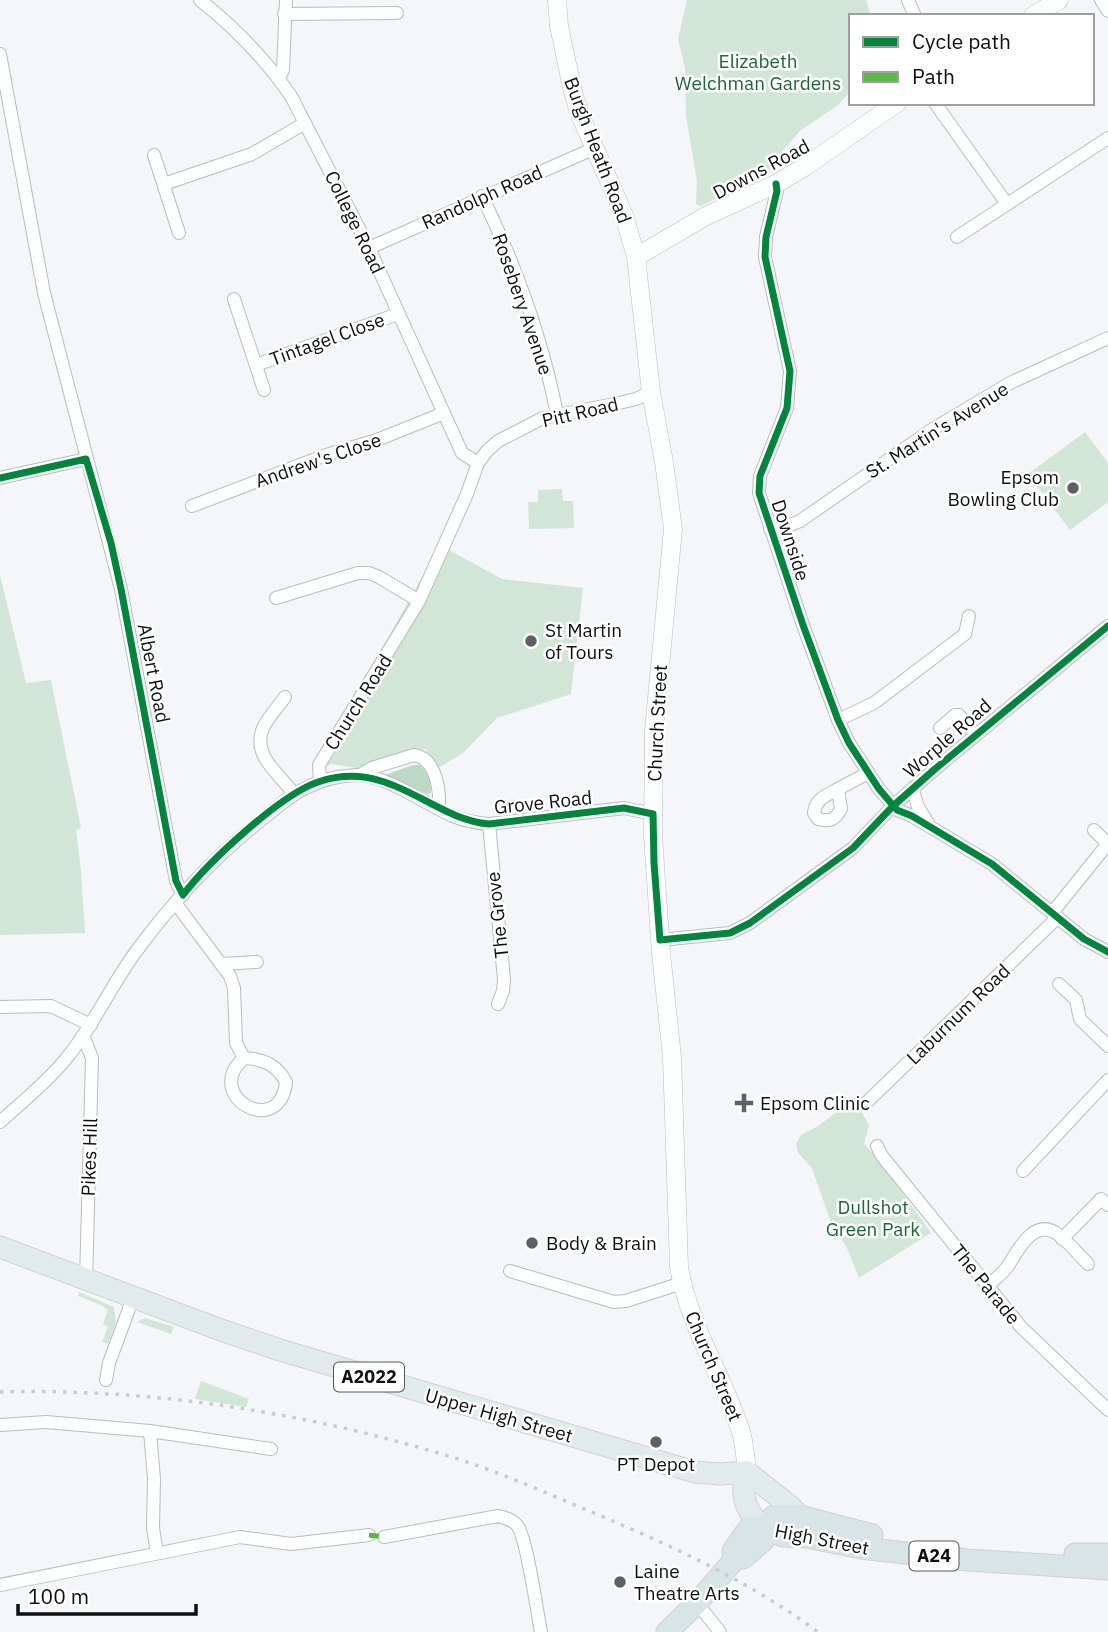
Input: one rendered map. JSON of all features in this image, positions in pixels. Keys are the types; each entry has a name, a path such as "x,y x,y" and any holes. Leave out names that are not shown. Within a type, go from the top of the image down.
{"highway":[{"name":"High Street","path":"1108,1554 969,1547 900,1540 862,1534 799,1516 775,1516 763,1528 783,1536 807,1537 861,1548 968,1560 1108,1570"},
{"name":"A24","path":"667,1632 697,1603 735,1559 733,1551 749,1528 763,1528"}],"main road":[{"name":"Burgh Heath Road","path":"557,0 559,26 573,92 624,215 636,257"},
{"path":"1036,14 1059,0"},
{"name":"Downs Road","path":"636,257 706,216 776,184 819,158 894,105"},
{"name":"Church Street","path":"636,257 651,391 664,462 673,542 656,710 653,814 660,940 672,1057 678,1251 682,1283 696,1330 742,1433 747,1472"},
{"name":"Upper High Street","path":"0,1247 86,1281 280,1350 672,1465 708,1474 747,1472"},
{"path":"747,1472 799,1516"},
{"path":"747,1472 758,1486 765,1510 763,1528"}],"street":[{"name":"College Road","path":"200,0 242,37 279,78 305,122 369,248 462,453 478,463"},
{"path":"279,78 284,61 286,0"},
{"path":"1101,0 1108,11"},
{"path":"284,14 397,13"},
{"name":"Albert Road","path":"0,54 44,293 121,589 180,899 230,976 234,988 236,1042 244,1058"},
{"path":"936,105 1007,204"},
{"path":"164,184 252,155 305,122"},
{"path":"957,237 1108,138"},
{"name":"Randolph Road","path":"369,248 595,148"},
{"path":"154,155 179,233"},
{"name":"Downside","path":"776,184 778,191 766,237 765,257 790,371 790,387 787,408 759,485 762,505 838,720 868,773 893,806"},
{"name":"Rosebery Avenue","path":"482,196 517,276 537,333 557,414"},
{"name":"Tintagel Close","path":"234,299 264,390"},
{"name":"Tintagel Close","path":"256,365 398,314"},
{"name":"St. Martin's Avenue","path":"770,529 788,526 800,520 933,429 1010,383 1108,338"},
{"name":"Pitt Road","path":"478,463 498,441 557,414 636,399 651,391"},
{"name":"Andrew's Close","path":"192,506 326,455 377,440 444,413"},
{"path":"0,478 86,459"},
{"name":"Church Road","path":"320,781 319,765 419,601 478,463"},
{"path":"276,598 358,573 369,573 419,601"},
{"path":"838,720 874,703 965,634 969,616"},
{"name":"Worple Road","path":"660,940 738,930 853,848 893,806 975,734 1108,626"},
{"path":"285,697 262,729 261,748 265,761 295,794"},
{"path":"940,728 959,715 975,734"},
{"name":"Grove Road","path":"320,781 360,775 372,768 414,755 422,756 431,765 440,798 439,808"},
{"path":"838,789 868,773"},
{"name":"Grove Road","path":"360,775 383,781 471,822 489,824 624,808 653,814"},
{"path":"0,1122 65,1060 87,1030 133,955 196,878 223,852 295,794 320,781"},
{"path":"915,787 912,791 915,801 930,826"},
{"path":"893,806 992,864 1084,939 1108,952"},
{"name":"The Grove","path":"489,824 504,979 498,1004"},
{"name":"Laburnum Road","path":"856,1105 865,1104 1055,915 1107,846 1094,830"},
{"path":"221,964 257,962"},
{"path":"1059,984 1076,1000 1080,1019 1108,1046"},
{"path":"0,1007 51,1006 87,1030"},
{"name":"Pikes Hill","path":"86,1281 92,1058 87,1030"},
{"path":"244,1058 267,1061 286,1082 279,1103 270,1109 257,1111 240,1104 234,1096 233,1073 244,1058"},
{"path":"1023,1171 1108,1080"},
{"name":"The Parade","path":"877,1146 882,1156 1021,1327 1108,1410"},
{"path":"1062,1239 1101,1199 1108,1205"},
{"path":"988,1286 1007,1268 1023,1241 1037,1232 1048,1230 1062,1239 1088,1264"},
{"path":"510,1271 614,1302 626,1301 682,1283"},
{"path":"106,1380 109,1363 133,1297"},
{"path":"0,1425 46,1422 150,1431 271,1449"},
{"path":"150,1431 154,1479 153,1528 157,1553"},
{"path":"384,1537 498,1516 515,1522 520,1529 541,1632"},
{"path":"0,1584 240,1537 291,1545 369,1535"},
{"path":"697,1603 720,1632"}],"green space":[{"name":"Elizabeth Welchman Gardens","path":"687,0 866,0 870,14 849,14 849,93 837,106 801,130 777,157 783,163 701,206 696,204 697,181 686,116 685,68 678,39"},
{"name":"Epsom Bowling Club","path":"1085,432 1108,463 1108,502 1070,530 1028,474"},
{"path":"562,489 563,501 573,501 574,528 529,529 528,502 538,502 538,490"},
{"name":"St Martin of Tours","path":"440,545 502,579 583,588 571,694 497,718 463,753 432,772 426,749 357,768 331,764 314,770"},
{"path":"0,575 26,683 51,680 81,828 76,830 85,933 0,935"},
{"path":"420,765 430,777 431,793 427,794 385,775"},
{"name":"Dullshot Green Park","path":"854,1099 869,1125 864,1144 879,1159 931,1233 859,1278 847,1248 830,1220 812,1168 798,1153 796,1144 801,1135 818,1126"},
{"path":"79,1292 114,1307 116,1323 108,1344 102,1342 108,1327 103,1324 108,1310 78,1296"},
{"path":"145,1318 174,1327 171,1334 137,1322"},
{"path":"201,1381 249,1399 246,1407 195,1399"}],"railway":[{"path":"0,1392 115,1394 230,1407 344,1428 455,1458 525,1484 681,1552 765,1597 818,1632"}],"marked path":[{"path":"369,1535 384,1537"}],"cycle path":[{"path":"776,184 765,257 790,371 787,408 760,476 759,493 838,720 849,743 879,789 897,810 912,816 992,864 1084,939 1108,952"},
{"path":"0,478 86,459 111,543 176,881 183,895 227,848 284,800 318,782 357,776 395,786 447,812 489,824 624,808 653,814 660,940 730,933 750,923 853,848 893,806 935,769 1108,626"}],"place":[{"name":"Epsom Bowling Club","path":"1073,488"},
{"name":"St Martin of Tours","path":"531,641"},
{"name":"Epsom Clinic","path":"744,1103"},
{"name":"Body & Brain","path":"532,1243"},
{"name":"PT Depot","path":"656,1442"},
{"name":"Laine Theatre Arts","path":"620,1582"}]}
